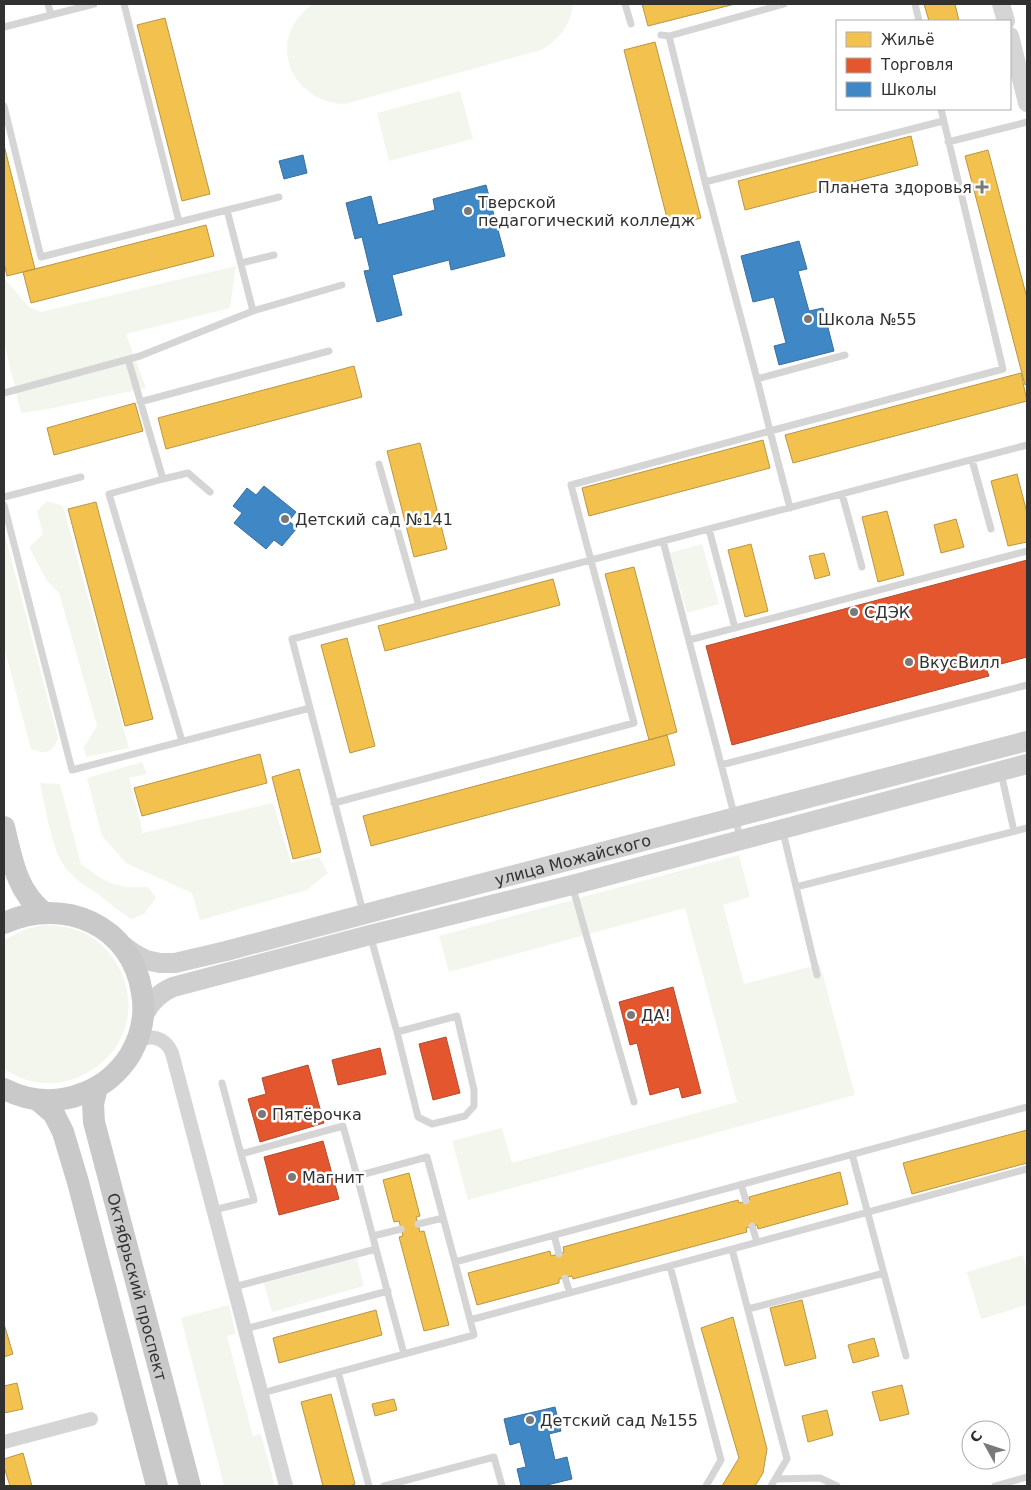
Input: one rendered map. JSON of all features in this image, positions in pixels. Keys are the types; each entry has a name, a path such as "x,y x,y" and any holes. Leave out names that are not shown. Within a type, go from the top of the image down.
{"main road":[{"name":"улица Можайского","path":"121,944 133,954 146,960 160,963 175,963 226,952 364,914 1027,741"},
{"name":"улица Можайского","path":"144,1015 149,1005 157,996 173,987 370,935 572,885 1027,764"},
{"path":"4,827 20,885 32,902 43,912"},
{"path":"4,923 43,912 62,913 90,921 107,931 121,944 139,978 143,996 144,1015 136,1043 120,1068 96,1088 69,1098 39,1101 4,1089"},
{"name":"Октябрьский проспект","path":"96,1088 93,1104 94,1122 190,1486"},
{"name":"Октябрьский проспект","path":"39,1101 54,1114 63,1132 78,1182 157,1486"}],"street":[{"path":"1001,4 1006,20"},
{"path":"1011,40 1027,103"},
{"path":"136,1043 143,1038 159,1038 166,1042 172,1052 286,1486"},
{"path":"4,1442 91,1419"}],"lane":[{"path":"48,4 51,15"},
{"path":"4,27 94,4"},
{"path":"124,4 179,222"},
{"path":"625,4 631,24"},
{"path":"784,4 665,36 790,508"},
{"path":"915,4 919,20"},
{"path":"4,106 41,257 279,197"},
{"path":"334,803 634,724 571,485 1003,369 941,110"},
{"path":"705,182 944,120"},
{"path":"948,142 1027,122"},
{"path":"227,210 253,311"},
{"path":"241,263 274,255"},
{"path":"4,393 140,356 253,311 342,285"},
{"path":"140,402 329,351"},
{"path":"757,379 845,355"},
{"path":"128,359 163,479"},
{"path":"364,914 292,639 1027,445"},
{"path":"972,460 991,529"},
{"path":"379,464 419,606"},
{"path":"182,741 109,494 188,473 210,492"},
{"path":"4,497 81,477"},
{"path":"842,494 862,567"},
{"path":"4,505 72,770 310,708"},
{"path":"709,529 735,628"},
{"path":"663,541 741,840"},
{"path":"689,640 1027,551"},
{"path":"722,765 1027,685"},
{"path":"1000,772 1014,831"},
{"path":"796,887 1027,828"},
{"path":"782,829 817,975"},
{"path":"572,885 634,1102"},
{"path":"370,935 418,1117 432,1124 466,1116 474,1106 474,1090 457,1016 397,1032"},
{"path":"214,1210 254,1200 222,1083"},
{"path":"455,1262 1027,1107"},
{"path":"241,1154 343,1126 404,1354"},
{"path":"852,1154 906,1356"},
{"path":"262,1393 474,1335 427,1157 357,1176"},
{"path":"470,1320 1027,1169"},
{"path":"741,1184 746,1201"},
{"path":"418,1224 443,1218"},
{"path":"752,1226 757,1242"},
{"path":"373,1236 401,1229"},
{"path":"554,1235 559,1254"},
{"path":"234,1287 376,1249"},
{"path":"732,1249 787,1459 771,1486"},
{"path":"670,1266 721,1460 706,1486"},
{"path":"748,1309 884,1273"},
{"path":"566,1278 570,1293"},
{"path":"245,1329 388,1291"},
{"path":"338,1372 369,1486"},
{"path":"384,1486 494,1457 502,1486"},
{"path":"995,1486 1013,1484 1027,1477"},
{"path":"776,1479 820,1478 837,1486"}],"shaded area":[{"path":"313,4 573,4 570,19 559,37 541,50 345,104 325,100 309,92 297,80 290,66 287,50 290,33 298,18"},
{"path":"460,91 473,139 389,161 377,113"},
{"path":"236,266 230,308 126,334 146,388 21,413 4,342 4,278 29,307 41,312"},
{"path":"47,501 63,506 129,748 86,757 84,747 97,726 59,593 47,581 29,547 43,534 37,511"},
{"path":"4,531 58,738 51,750 44,752 31,749 4,647"},
{"path":"702,544 719,604 687,613 670,553"},
{"path":"142,762 147,774 129,778 143,833 273,803 291,863 319,857 328,873 307,890 200,920 192,893 126,863 102,836 87,778"},
{"path":"40,783 60,784 81,864 98,876 119,886 148,887 156,898 144,914 131,919 79,881 66,869 55,847"},
{"path":"739,855 750,897 723,905 744,984 820,964 855,1095 468,1200 452,1141 502,1128 512,1163 737,1102 685,908 449,972 439,936"},
{"path":"45,925 59,926 82,932 94,939 114,960 121,972 128,1000 125,1028 111,1053 90,1072 63,1082 49,1083 27,1080 4,1069 4,940 26,929"},
{"path":"1023,1255 1027,1271 1027,1305 981,1319 967,1272"},
{"path":"357,1258 364,1286 272,1312 264,1283"},
{"path":"229,1305 236,1334 227,1336 253,1436 261,1434 275,1486 224,1486 181,1318"}],"building: Жильё":[{"path":"642,4 735,4 648,26"},
{"path":"924,4 955,4 959,20 929,20"},
{"path":"165,18 210,194 182,201 137,25"},
{"path":"655,42 701,218 669,226 624,50"},
{"path":"911,136 918,165 745,210 738,181"},
{"path":"4,145 35,269 7,276 4,263"},
{"path":"988,150 1027,298 1027,384 1025,385 965,156"},
{"path":"206,225 214,256 31,303 23,272"},
{"path":"354,366 362,397 166,449 158,418"},
{"path":"1021,373 1027,401 793,463 785,435"},
{"path":"135,403 143,431 54,455 47,428"},
{"path":"763,440 770,468 589,516 582,488"},
{"path":"420,443 447,549 414,557 387,451"},
{"path":"1017,474 1027,513 1027,542 1008,546 991,481"},
{"path":"96,502 153,719 125,726 68,509"},
{"path":"887,511 904,575 878,582 862,517"},
{"path":"956,519 964,547 941,553 934,525"},
{"path":"751,544 768,611 745,617 728,550"},
{"path":"824,553 830,575 815,579 809,556"},
{"path":"634,567 677,732 649,740 605,574"},
{"path":"553,579 560,605 385,651 378,626"},
{"path":"347,638 375,746 350,753 321,645"},
{"path":"667,735 675,765 371,846 363,816"},
{"path":"260,754 267,783 142,816 134,788"},
{"path":"299,769 321,852 293,859 272,777"},
{"path":"1027,1130 1027,1163 912,1194 903,1163"},
{"path":"840,1172 848,1204 758,1229 757,1225 746,1228 747,1232 573,1279 572,1276 559,1279 559,1283 477,1305 468,1273 550,1251 551,1256 559,1254 564,1252 563,1247 738,1200 739,1203 750,1200 749,1197"},
{"path":"409,1173 420,1216 416,1217 420,1232 424,1231 449,1325 424,1331 399,1237 403,1236 399,1221 394,1222 383,1180"},
{"path":"802,1300 816,1358 785,1366 770,1308"},
{"path":"376,1310 382,1335 279,1363 273,1338"},
{"path":"733,1317 767,1449 763,1473 755,1486 722,1486 739,1458 701,1328"},
{"path":"4,1327 13,1354 4,1357"},
{"path":"874,1338 879,1356 853,1363 848,1345"},
{"path":"17,1383 23,1409 4,1413 4,1386"},
{"path":"902,1385 909,1414 880,1421 872,1392"},
{"path":"331,1394 355,1484 349,1486 323,1486 301,1402"},
{"path":"394,1399 397,1410 375,1416 372,1404"},
{"path":"827,1410 833,1435 808,1442 802,1416"},
{"path":"23,1453 32,1486 10,1486 4,1467 4,1459"}],"building: Торговля":[{"path":"1027,560 1027,657 986,668 989,676 732,745 706,646"},
{"path":"673,987 701,1093 682,1098 679,1087 650,1095 637,1043 630,1045 619,1002"},
{"path":"446,1037 460,1093 433,1100 419,1044"},
{"path":"380,1048 386,1074 338,1085 332,1060"},
{"path":"308,1065 324,1123 260,1142 248,1099 266,1094 262,1078"},
{"path":"323,1141 339,1199 279,1215 264,1157"}],"building: Школы":[{"path":"303,155 307,173 284,179 279,161"},
{"path":"486,185 505,256 451,270 449,260 392,275 402,315 377,322 364,271 370,270 362,237 355,239 346,203 371,196 378,225 435,210 433,199"},
{"path":"799,241 807,269 798,271 809,311 823,308 834,351 779,365 774,346 786,343 774,297 753,302 741,256"},
{"path":"264,486 296,512 289,521 297,528 282,546 274,540 266,549 234,523 242,513 233,506 247,488 256,495"},
{"path":"555,1407 561,1431 549,1434 555,1460 567,1457 572,1479 543,1486 521,1486 517,1469 526,1467 520,1442 510,1445 504,1419"}],"place":[{"name":"Планета здоровья","path":"982,187"},
{"name":"Тверской педагогический колледж","path":"468,211"},
{"name":"Школа №55","path":"808,319"},
{"name":"Детский сад №141","path":"285,519"},
{"name":"СДЭК","path":"854,612"},
{"name":"ВкусВилл","path":"909,662"},
{"name":"ДА!","path":"631,1015"},
{"name":"Пятёрочка","path":"262,1114"},
{"name":"Магнит","path":"292,1177"},
{"name":"Детский сад №155","path":"530,1420"}]}
